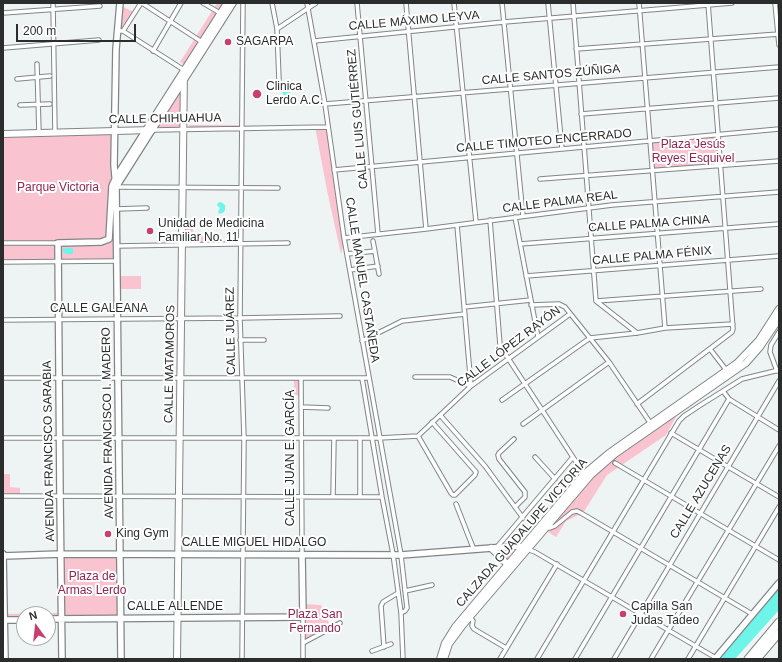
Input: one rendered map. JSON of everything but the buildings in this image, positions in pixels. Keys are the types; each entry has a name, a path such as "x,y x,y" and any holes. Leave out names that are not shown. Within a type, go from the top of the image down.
{"highway":[{"path":"748,659 779,622"},
{"path":"757,659 779,633"}],"main road":[{"path":"58,243 101,242 109,239 116,177 114,131 120,31 120,3"},
{"path":"114,187 149,130 156,115 227,3"},
{"path":"116,177 185,79 232,3"},
{"name":"CALLE MATAMOROS","path":"177,659 184,70"},
{"path":"135,130 146,126 156,115"},
{"name":"CALLE CHIHUAHUA","path":"3,134 149,130"},
{"name":"AVENIDA FRANCISCO I. MADERO","path":"114,187 117,246 121,659"},
{"name":"AVENIDA FRANCISCO SARABIA","path":"58,243 59,438 63,619 62,659"},
{"name":"CALZADA GUADALUPE VICTORIA","path":"444,659 449,644 584,474 609,452 727,371 752,349 779,309"},
{"name":"CALZADA GUADALUPE VICTORIA","path":"440,659 444,643 455,627 507,564 546,527 590,475 605,462 746,362 760,347 779,319"},
{"name":"CALLE MIGUEL HIDALGO","path":"3,555 400,555 494,548 520,542 526,546"},
{"path":"494,548 507,564"},
{"name":"CALLE JUAN E. GARCÍA","path":"302,554 302,618"},
{"path":"3,555 4,659"},
{"path":"716,659 779,583"},
{"name":"CALLE ALLENDE","path":"56,619 302,618"},
{"path":"4,620 16,620"}],"street":[{"path":"53,3 55,133"},
{"path":"184,70 120,31 141,3 202,42"},
{"path":"153,51 181,3"},
{"path":"203,3 220,14"},
{"name":"CALLE JUÁREZ","path":"242,659 244,438 240,340 240,244 243,3"},
{"path":"272,3 277,29 279,80"},
{"name":"CALLE MANUEL CASTAÑEDA","path":"307,3 325,104 344,238 400,555 407,610 401,613 393,554 362,378"},
{"path":"277,29 316,3"},
{"name":"CALLE LUIS GUTIÉRREZ","path":"357,3 378,234"},
{"path":"406,3 426,229"},
{"path":"454,3 476,222"},
{"path":"502,3 523,216"},
{"path":"548,3 562,149"},
{"path":"573,3 596,301 637,333"},
{"path":"639,3 665,328"},
{"name":"CALLE MÁXIMO LEYVA","path":"314,41 504,22 732,3"},
{"path":"775,3 779,45"},
{"path":"637,404 733,330 729,260 726,228 724,224 708,4"},
{"path":"3,13 100,6"},
{"path":"576,49 779,34"},
{"path":"3,48 99,40"},
{"path":"37,64 40,134"},
{"name":"CALLE SANTOS ZÚÑIGA","path":"325,104 779,66"},
{"path":"17,79 50,76"},
{"path":"581,114 779,98"},
{"path":"20,105 50,104"},
{"name":"CALLE CHIHUAHUA","path":"149,130 328,127"},
{"name":"CALLE TIMOTEO ENCERRADO","path":"334,170 779,130"},
{"path":"540,179 779,160"},
{"path":"114,187 278,188"},
{"name":"CALLE PALMA REAL","path":"344,238 588,208 779,192"},
{"path":"116,209 147,208"},
{"path":"515,217 538,337"},
{"path":"490,220 500,345 584,474"},
{"name":"CALLE PALMA CHINA","path":"520,244 779,224"},
{"path":"415,377 450,377 471,386 457,225"},
{"path":"373,241 379,274"},
{"path":"3,243 58,243"},
{"path":"117,246 288,243"},
{"path":"347,254 374,251"},
{"name":"CALLE PALMA FÉNIX","path":"526,276 779,256"},
{"path":"3,262 117,261"},
{"path":"350,270 378,266"},
{"path":"596,301 761,290"},
{"path":"464,307 531,300"},
{"path":"532,305 559,304 565,307 609,362 651,424"},
{"path":"362,341 402,321 465,314"},
{"name":"CALLE LÓPEZ RAYÓN","path":"418,436 471,386 570,314"},
{"name":"CALLE GALEANA","path":"3,320 340,316"},
{"path":"502,400 590,338 637,333 665,328 733,324"},
{"path":"538,659 671,433 684,416 742,379 778,370 770,352 771,345 779,332"},
{"path":"240,340 264,340"},
{"path":"710,349 727,371"},
{"path":"523,424 609,362"},
{"path":"3,378 368,378"},
{"name":"CALLE JUAN E. GARCÍA","path":"301,378 302,554"},
{"name":"CALLE AZUCENAS","path":"614,659 779,381"},
{"path":"723,391 729,399 779,430"},
{"path":"575,659 729,399"},
{"path":"301,407 328,408"},
{"path":"440,415 486,466 523,518"},
{"path":"3,438 379,438 418,436 453,495 475,475 475,470 432,422"},
{"path":"671,433 779,497"},
{"path":"333,497 334,438"},
{"path":"360,438 360,497"},
{"path":"514,439 498,455 499,459 525,492 525,497 515,507"},
{"path":"651,659 779,446"},
{"path":"535,457 555,479"},
{"path":"494,548 523,518 573,457"},
{"path":"615,463 779,560"},
{"path":"3,496 382,497"},
{"path":"456,504 474,550"},
{"path":"688,659 779,507"},
{"path":"546,527 550,528 555,526 572,512 577,511 752,614"},
{"path":"526,546 716,659"},
{"path":"500,659 557,564"},
{"path":"405,592 432,585"},
{"path":"384,647 381,606 383,602 398,593"},
{"path":"401,613 403,659"},
{"path":"470,617 473,621 472,626 474,629 506,648"},
{"name":"CALLE JUAN E. GARCÍA","path":"302,618 303,659"},
{"path":"303,643 340,623"},
{"path":"372,651 391,644"}],"green space":[{"path":"217,3 226,3 186,66 180,62"},
{"path":"119,5 136,13 125,32 117,31"},
{"path":"185,79 184,129 153,129"},
{"path":"189,125 241,125 242,128 189,129"},
{"path":"315,127 328,127 345,239 341,254 328,195"},
{"name":"Parque Victoria","path":"116,131 112,202 113,225 113,196 118,260 3,262 3,134"},
{"name":"Plaza Jesús Reyes Esquivel","path":"719,135 720,166 652,171 651,140"},
{"path":"183,226 193,226 193,236 205,236 205,244 183,245"},
{"path":"120,276 141,276 141,289 120,289"},
{"path":"294,378 301,378 301,397 294,394"},
{"path":"677,415 666,435 607,475 583,513 566,521 556,537 545,530 603,464"},
{"path":"3,474 10,474 10,487 20,488 20,496 3,495"},
{"path":"521,547 507,563 492,548"},
{"name":"Plaza de Armas Lerdo","path":"121,554 122,619 56,619 56,613 58,613 57,555"},
{"name":"Plaza San Fernando","path":"303,604 321,605 331,628 303,644"},
{"name":"Plaza de Armas Lerdo","path":"7,614 16,614 16,619 7,619"}],"water":[{"path":"282,88 290,88 290,96 288,99 283,96"},
{"path":"221,202 225,205 225,210 220,214 218,212 220,208 217,205"},
{"path":"63,248 73,248 73,254 66,254 63,252"},
{"path":"779,587 779,610 735,659 719,659"}],"place":[{"name":"SAGARPA","path":"228,42"},
{"name":"Clinica Lerdo A.C.","path":"257,94"},
{"name":"Unidad de Medicina Familiar No. 11","path":"150,231"},
{"name":"King Gym","path":"108,534"},
{"name":"Capilla San Judas Tadeo","path":"623,614"}]}
